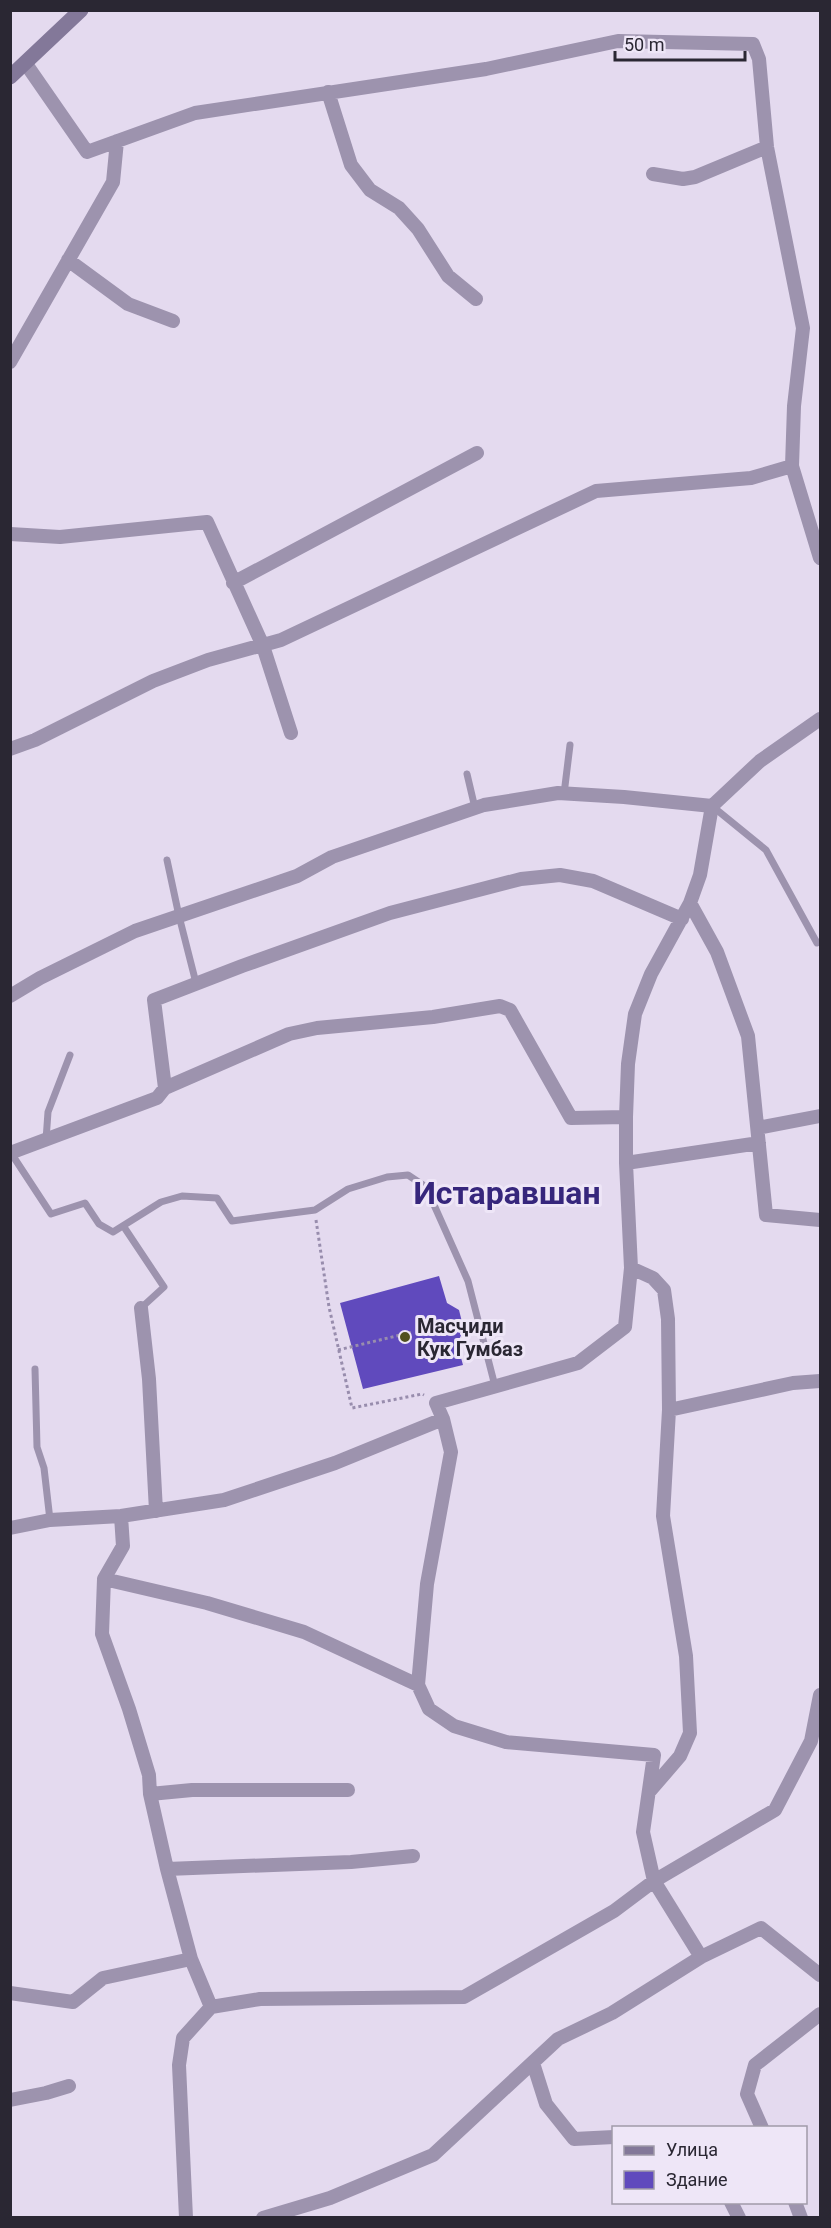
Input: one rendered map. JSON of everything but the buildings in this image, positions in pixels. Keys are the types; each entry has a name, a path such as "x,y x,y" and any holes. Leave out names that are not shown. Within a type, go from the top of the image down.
{"main road":[{"path":"10,77 81,10"}],"street":[{"path":"26,64 87,152 195,113 486,69 618,41 753,44 759,59 767,147 803,328 794,406 792,466 820,558"},
{"path":"328,92 351,165 370,190 399,208 412,222 448,276 476,299"},
{"path":"10,362 113,182 117,141"},
{"path":"653,174 683,179 695,177 767,147"},
{"path":"68,260 128,304 173,321"},
{"path":"233,583 477,453"},
{"path":"10,749 35,740 153,681 208,660 281,640 596,491 751,478 792,466"},
{"path":"10,534 60,537 207,522 263,646 291,734"},
{"path":"700,1957 654,1881 643,1832 654,1755 506,1742 454,1726 429,1709 418,1685 427,1584 451,1452 443,1419 436,1403 578,1363 625,1327 631,1268 626,1117 628,1064 635,1014 651,974 690,903 700,874 712,806 759,761 820,719"},
{"path":"10,996 40,978 135,931 297,876 332,857 484,805 564,794 624,797 712,806"},
{"path":"165,1088 154,1000 390,913 521,879 560,875 593,881 682,919"},
{"path":"690,903 717,952 748,1036 765,1215 820,1220"},
{"path":"11,1153 157,1098 165,1088 288,1034 317,1028 433,1017 500,1006 510,1010 571,1118 626,1117"},
{"path":"758,1128 820,1116"},
{"path":"626,1163 759,1143"},
{"path":"631,1268 653,1278 664,1290 668,1319 669,1410 663,1516 686,1656 690,1733 680,1756 648,1794"},
{"path":"141,1308 149,1379 156,1511"},
{"path":"669,1410 793,1383 820,1381"},
{"path":"10,1528 50,1520 121,1516 224,1500 335,1463 443,1419"},
{"path":"121,1516 123,1546 104,1579 102,1634 149,1774 150,1794 167,1869 191,1959 211,2007"},
{"path":"104,1579 207,1603 304,1632 418,1685"},
{"path":"186,2217 178,2064 183,2038 211,2007 260,1999 464,1997 614,1911 654,1881 775,1810 811,1741 820,1695"},
{"path":"150,1794 192,1791 348,1790"},
{"path":"167,1869 351,1862 413,1856"},
{"path":"263,2217 330,2198 433,2155 558,2038 612,2013 700,1957 761,1928 820,1976"},
{"path":"10,1993 73,2002 103,1978 191,1959"},
{"path":"762,2126 747,2094 755,2065 820,2014"},
{"path":"533,2063 546,2104 574,2139 612,2137"},
{"path":"10,2100 69,2086"}],"lane":[{"path":"564,794 570,745"},
{"path":"467,774 475,808"},
{"path":"712,806 766,850 817,943 820,942"},
{"path":"166,860 196,983"},
{"path":"46,1140 48,1112 70,1056"},
{"path":"11,1153 51,1214 85,1203 99,1224 113,1232 161,1202 182,1196 217,1198 232,1221 315,1210 348,1190 387,1177 408,1175 426,1187 468,1281 495,1386"},
{"path":"124,1227 164,1287 141,1308"},
{"path":"35,1369 36,1447 44,1468 50,1520"}],"path":[{"path":"315,1210 329,1308 352,1408 422,1394 436,1403"},
{"path":"338,1350 413,1332"}],"place":[{"name":"Масҷиди Кук Гумбаз","path":"405,1337"}],"district":[{"name":"Истаравшан","path":"507,1193"}]}
